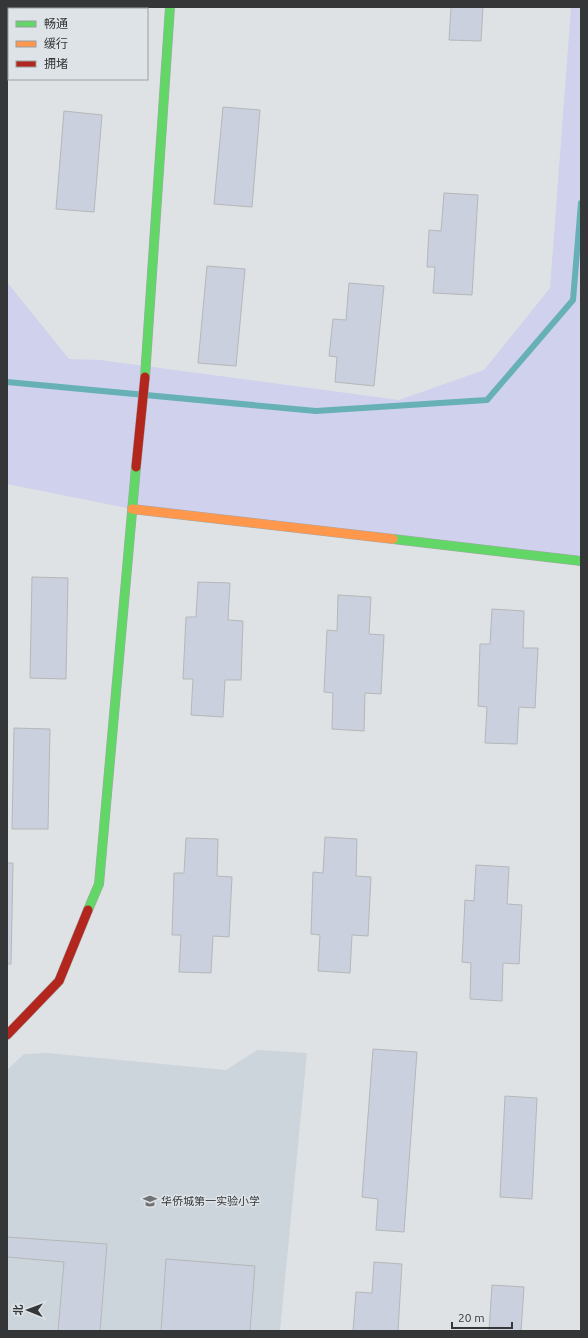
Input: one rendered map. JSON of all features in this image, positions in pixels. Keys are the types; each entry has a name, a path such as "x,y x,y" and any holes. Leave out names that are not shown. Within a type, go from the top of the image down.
{"street":[{"path":"7,1035 59,982 99,884 145,378 170,7"},
{"path":"132,509 581,561"}],"shaded area":[{"path":"571,7 581,7 581,561 132,509 7,484 7,282 69,359 100,360 399,400 484,370 550,288"},
{"name":"华侨城第一实验小学","path":"257,1050 307,1053 280,1331 7,1331 7,1070 24,1054 47,1053 226,1070"}],"building":[{"path":"51,7 88,7 88,8"},
{"path":"451,7 483,7 481,41 449,40"},
{"path":"223,107 260,110 252,207 214,204"},
{"path":"64,111 102,115 94,212 56,209"},
{"path":"444,193 478,195 472,295 433,293 435,267 427,267 429,230 441,231"},
{"path":"207,266 245,269 236,366 198,363"},
{"path":"349,283 384,286 374,386 335,382 337,357 329,356 333,319 346,320"},
{"path":"32,577 68,578 66,679 30,678"},
{"path":"198,582 230,583 228,620 243,621 241,680 225,680 223,717 191,715 193,679 183,679 186,617 196,617"},
{"path":"338,595 371,597 369,634 384,635 381,694 365,693 364,731 332,729 333,693 324,692 327,630 337,631"},
{"path":"492,609 524,611 523,648 538,648 535,708 519,707 517,744 485,743 487,707 478,706 480,644 490,644"},
{"path":"14,728 50,729 48,829 12,829"},
{"path":"325,837 357,839 356,876 371,877 368,936 352,935 350,973 318,971 320,935 311,934 313,872 323,873"},
{"path":"186,838 218,839 217,876 232,877 229,937 213,936 211,973 179,972 181,935 172,935 174,873 184,873"},
{"path":"7,863 13,863 11,964 7,964"},
{"path":"476,865 509,867 507,904 522,905 519,964 503,963 502,1001 470,999 471,963 462,962 465,900 474,901"},
{"path":"373,1049 417,1052 404,1232 376,1230 378,1199 362,1197"},
{"path":"505,1096 537,1098 532,1199 500,1197"},
{"path":"7,1237 107,1244 100,1331 58,1331 64,1262 7,1257"},
{"path":"166,1259 255,1266 250,1331 161,1331"},
{"path":"374,1262 402,1264 398,1331 353,1331 356,1292 372,1293"},
{"path":"492,1285 524,1287 521,1331 489,1331"}],"waterway":[{"path":"7,382 316,411 487,400 573,300 581,203"}],"traffic: fast":[{"path":"145,377 170,7"},
{"path":"88,910 99,884 136,467"},
{"path":"393,539 581,561"}],"traffic: slow":[{"path":"132,509 393,539"}],"traffic: jam":[{"path":"136,467 145,377"},
{"path":"7,1035 59,981 88,910"}],"place":[{"name":"华侨城第一实验小学","path":"150,1201"}]}
